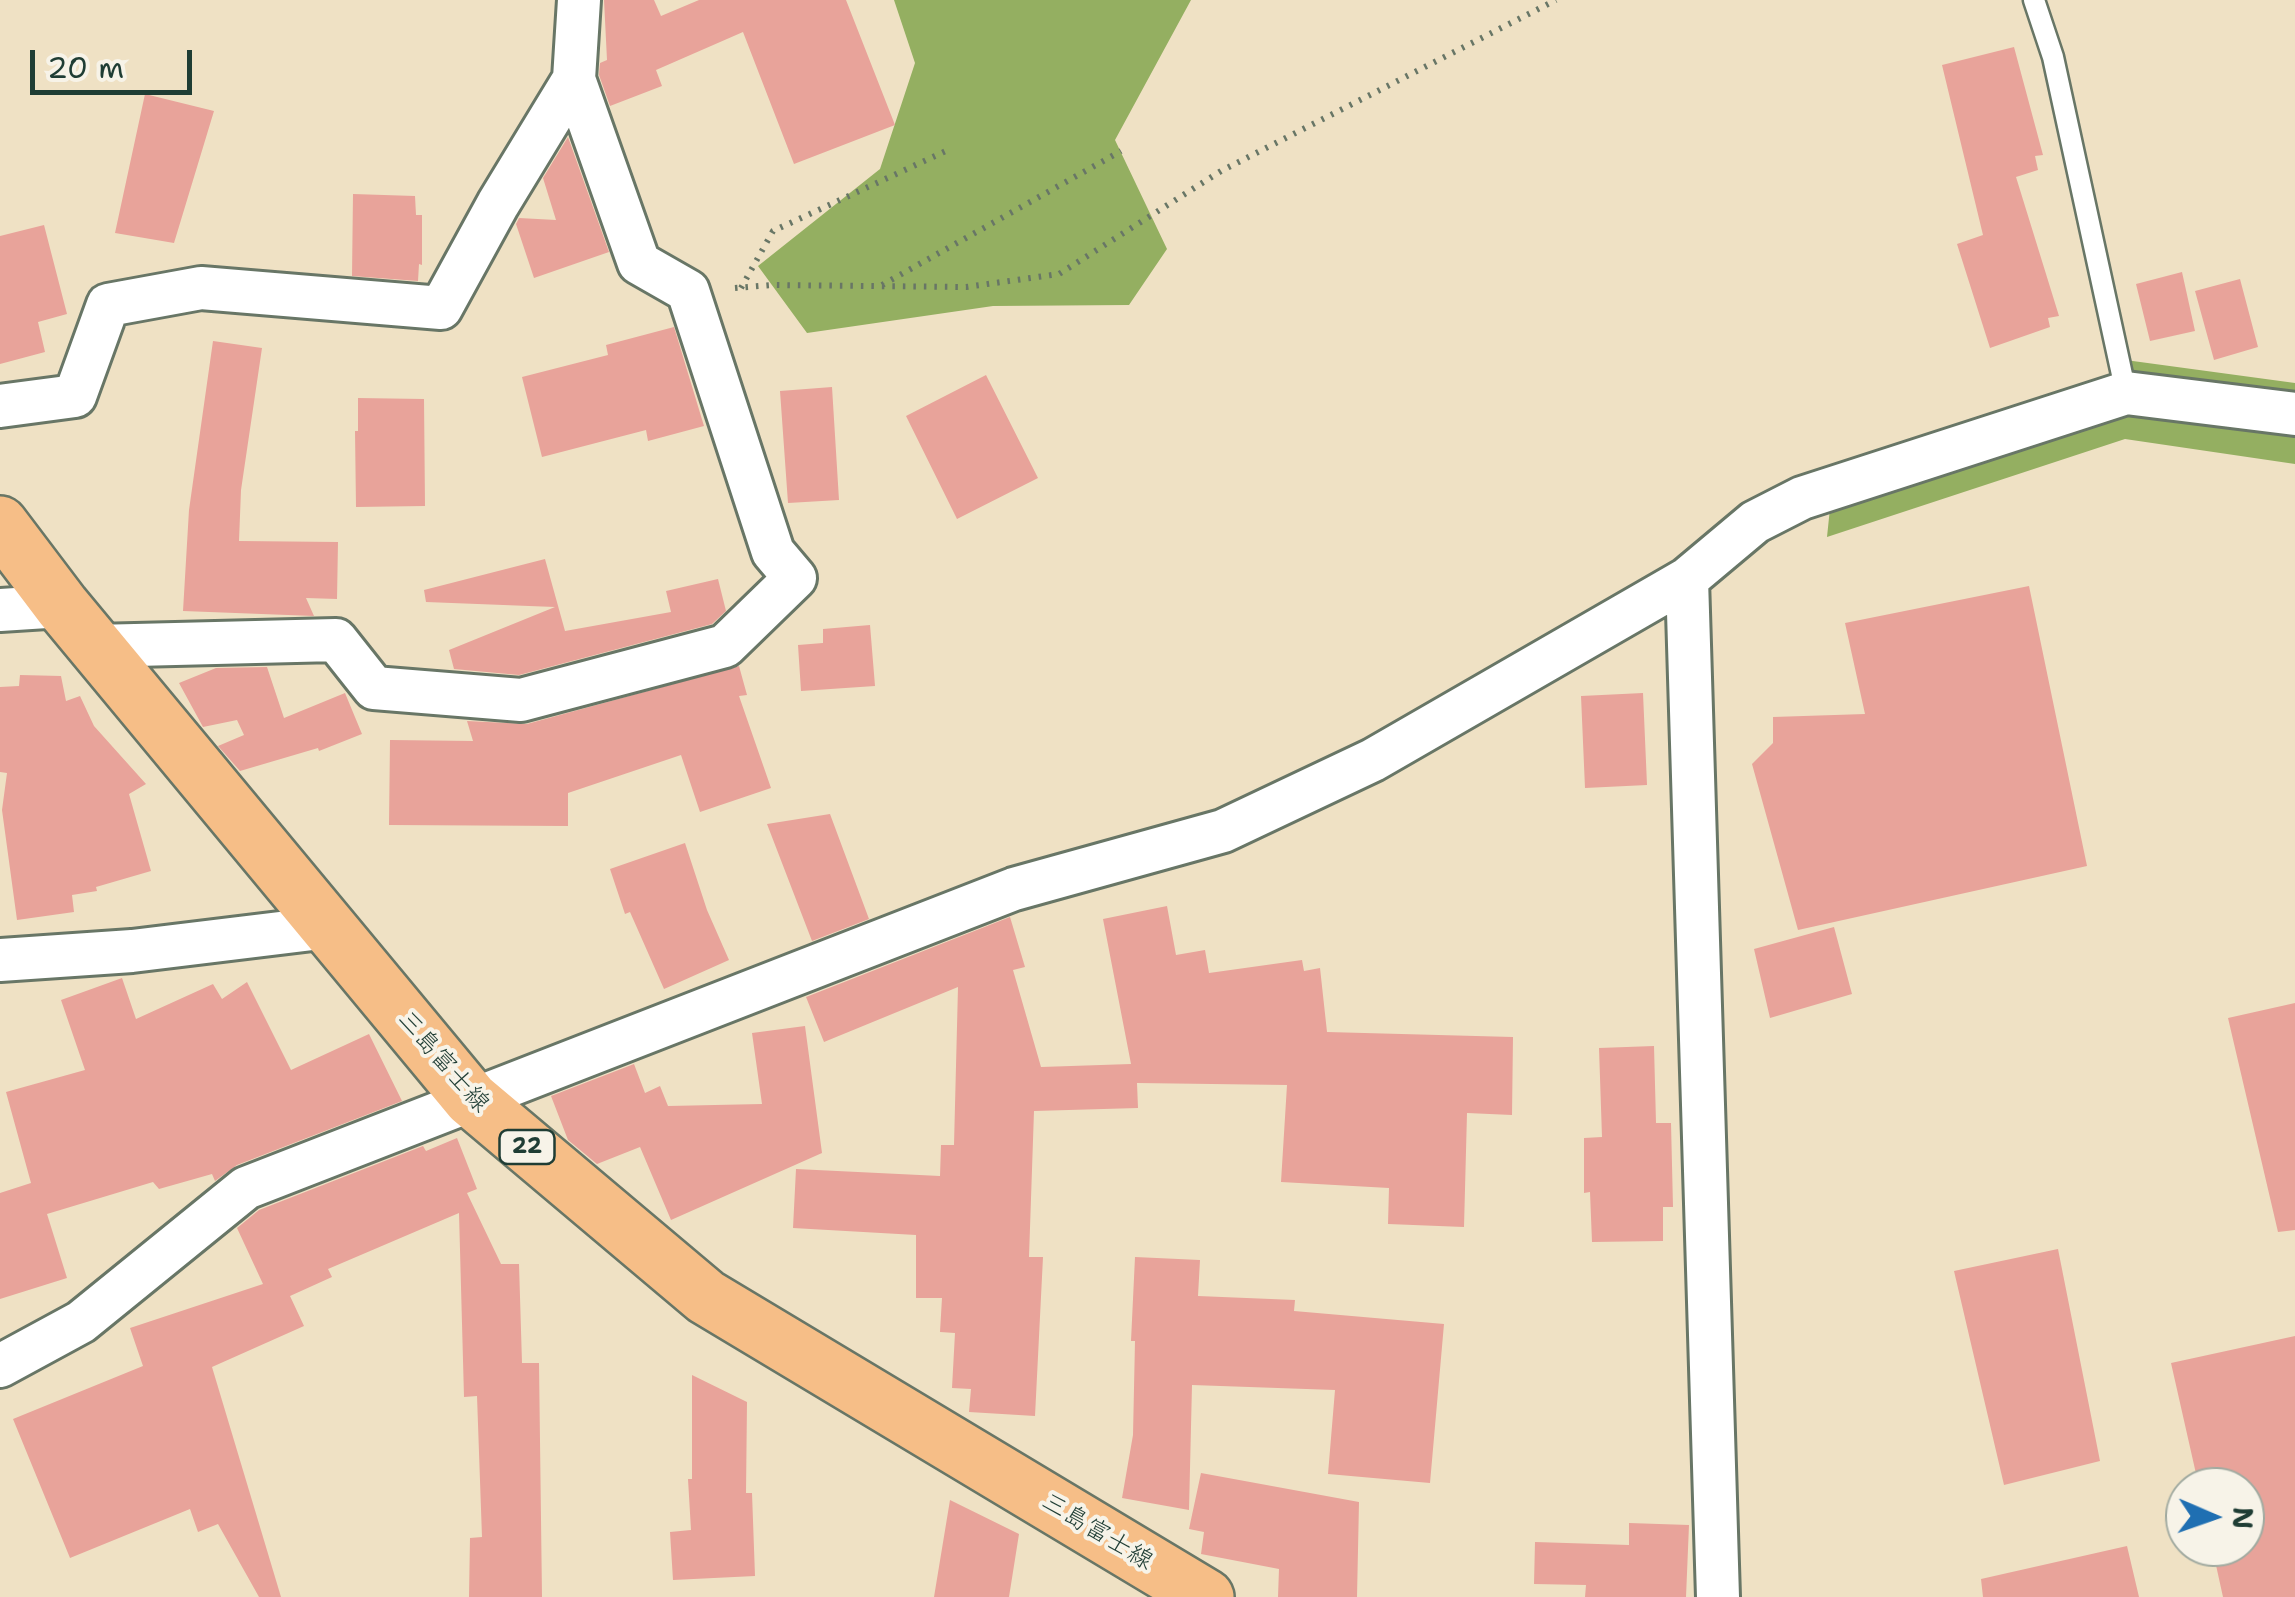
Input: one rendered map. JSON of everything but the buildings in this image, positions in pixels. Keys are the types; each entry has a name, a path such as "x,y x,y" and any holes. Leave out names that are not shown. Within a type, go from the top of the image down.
{"main road":[{"name":"三島富士線","path":"0,524 79,626 470,1099 706,1297 1206,1597"}],"street":[{"path":"0,610 79,626 336,640 374,688 521,700 724,646 795,578 773,552 688,291 639,262 574,80 580,0"},
{"path":"0,406 76,396 108,304 200,288 441,308 498,204 574,80"},
{"path":"0,1366 81,1322 246,1188 1014,889 1223,831 1373,760 1688,579 1755,522 1802,498 2126,393 2295,414"},
{"path":"1688,579 1718,1597"},
{"path":"0,960 132,951 329,927"}],"lane":[{"path":"2034,0 2052,57 2126,393"}],"path":[{"path":"688,291 966,287 1059,274 1221,172 1556,0"},
{"path":"740,288 773,231 948,150"},
{"path":"880,286 1121,151"}],"green space":[{"path":"894,0 1191,0 1115,140 1167,249 1129,305 993,306 807,333 758,266 880,169 915,63"},
{"path":"2118,359 2295,383 2295,464 2125,439 1827,537 1832,489 2126,393"}]}
